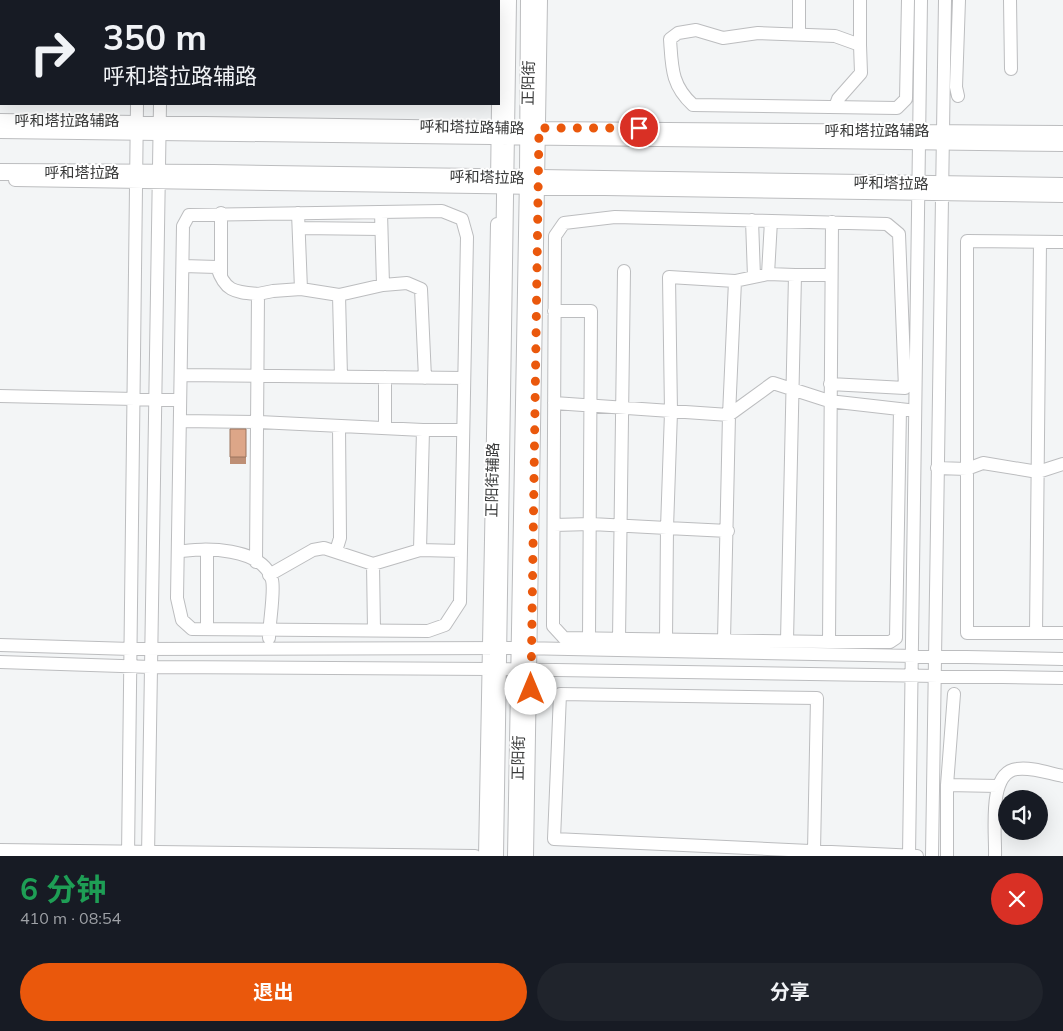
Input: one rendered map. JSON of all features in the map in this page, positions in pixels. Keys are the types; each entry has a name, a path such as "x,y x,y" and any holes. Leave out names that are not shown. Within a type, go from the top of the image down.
{"main road":[{"path":"495,856 493,669 502,182 501,131 508,0"},
{"name":"正阳街","path":"516,856 525,670 534,182 529,0"},
{"path":"0,130 137,126 942,135 1063,143"},
{"name":"呼和塔拉路","path":"0,172 159,178 918,188 1063,186"}],"street":[{"path":"533,131 541,0"},
{"path":"799,0 799,34"},
{"path":"834,107 838,99 861,73 860,0"},
{"path":"860,45 835,36 758,33 723,38 696,30 678,33 670,39 672,68 680,93 693,105 897,108 906,99 908,0"},
{"path":"910,388 918,188 922,0"},
{"path":"932,856 945,0"},
{"path":"958,96 956,87 959,0"},
{"path":"1010,0 1011,69"},
{"path":"138,105 137,177 152,648 148,854"},
{"path":"128,854 130,666 159,178 160,105"},
{"path":"498,105 501,131"},
{"name":"呼和塔拉路辅路","path":"0,120 137,126"},
{"name":"呼和塔拉路辅路","path":"942,135 1063,132"},
{"path":"0,180 137,177"},
{"path":"941,188 1063,196"},
{"path":"442,211 462,219 467,237 460,602 445,625 428,631 192,629 182,620 177,598 183,226 189,215 298,213 442,211"},
{"path":"381,212 383,286"},
{"path":"298,213 301,289"},
{"path":"221,214 221,280"},
{"path":"814,851 817,698 560,694 554,839 912,856 915,411 910,388 899,234 887,224 615,217 564,223 555,236 553,626 564,638 890,642 896,638 900,409"},
{"path":"752,220 754,277"},
{"path":"768,274 771,221"},
{"path":"829,642 829,401 832,222"},
{"path":"299,228 382,229"},
{"path":"1063,242 967,241 967,633 1063,633"},
{"path":"1036,633 1040,242"},
{"path":"183,266 217,267 221,280 234,292 258,294 301,289 339,295 407,283 421,289 425,378"},
{"path":"619,639 624,271"},
{"path":"666,640 671,412 669,277 735,281 768,274 831,275"},
{"path":"787,641 795,275"},
{"path":"724,640 728,531 729,414 735,281"},
{"path":"256,562 259,422 257,376 258,294"},
{"path":"339,295 341,377"},
{"path":"554,311 591,311 589,638"},
{"path":"181,375 464,378"},
{"path":"385,377 385,427"},
{"path":"554,403 623,406 671,412 729,414 773,383 829,401 915,411"},
{"path":"830,384 910,388"},
{"path":"0,396 180,400"},
{"path":"180,421 259,422 422,430 463,430"},
{"path":"336,552 340,538 339,426"},
{"path":"420,550 422,430"},
{"path":"937,468 967,468 983,463 1038,472 1063,464"},
{"path":"554,525 591,524 728,531"},
{"path":"269,575 313,550 324,548 373,564 420,550 461,551"},
{"path":"178,552 216,549 248,556 269,575 272,580 268,648"},
{"path":"207,550 207,629"},
{"path":"373,564 374,630"},
{"path":"0,645 131,649 525,648 1063,659"},
{"path":"0,662 151,667 493,669 1063,678"},
{"path":"486,856 493,669"},
{"path":"525,670 527,856"},
{"path":"947,856 947,785 954,694"},
{"path":"995,856 998,786 1005,774 1014,769 1063,776"},
{"path":"947,785 998,786"},
{"path":"0,850 128,854 475,856"}],"building":[{"path":"230,429 246,429 246,457 230,457"}],"route":[{"path":"531,689 530,648 539,128 639,128"}]}
